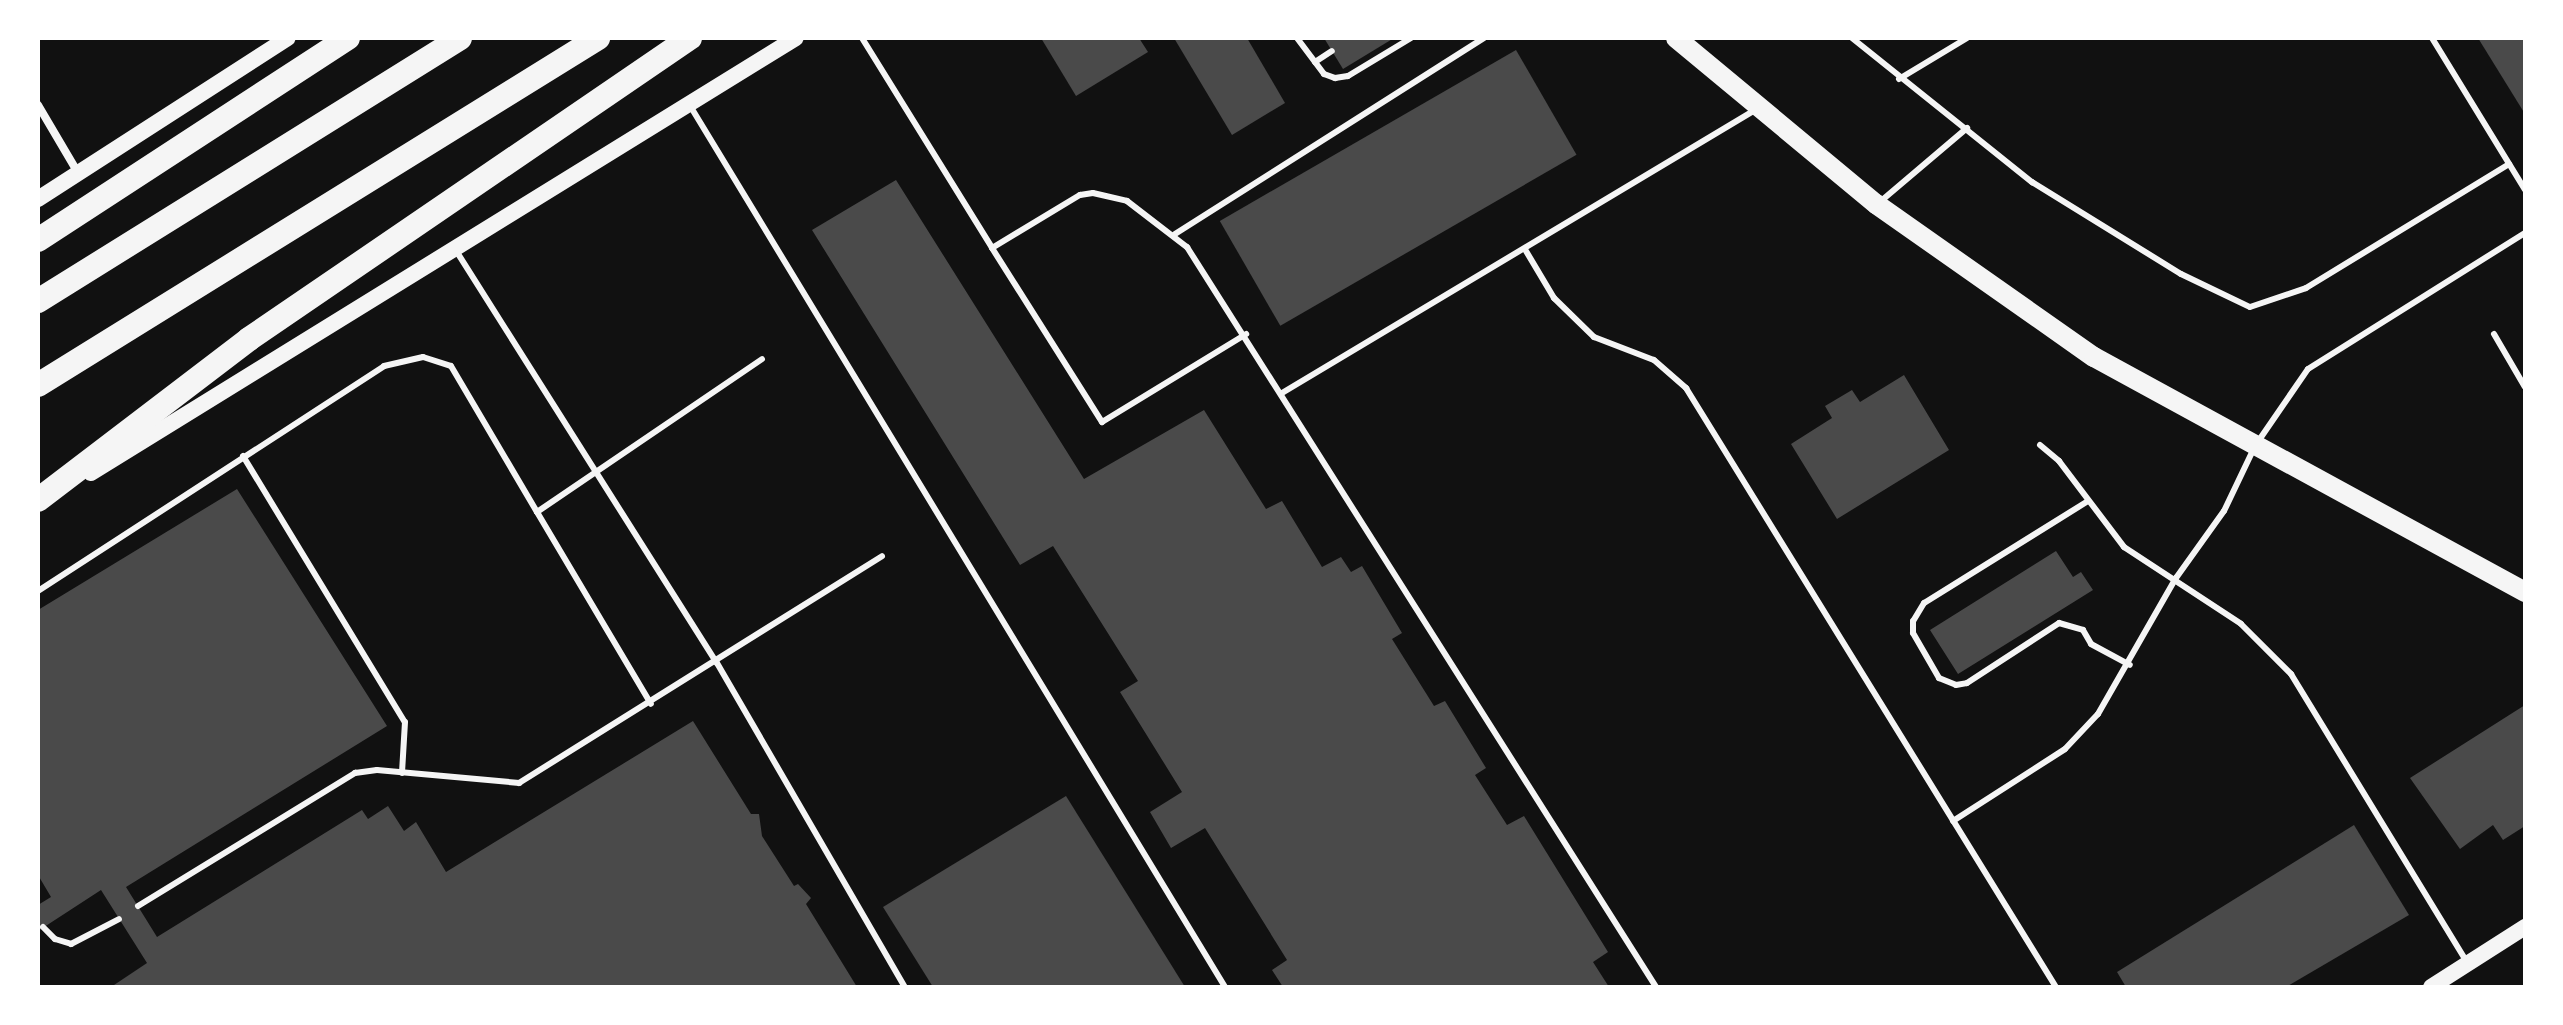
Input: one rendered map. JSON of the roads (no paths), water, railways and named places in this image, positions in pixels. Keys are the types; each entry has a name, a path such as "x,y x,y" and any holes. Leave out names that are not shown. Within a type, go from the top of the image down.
{"highway":[{"path":"38,240 348,38"},
{"path":"38,301 460,38"},
{"path":"38,385 598,38"},
{"path":"38,502 249,339 690,38"}],"main road":[{"path":"38,199 288,38"},
{"path":"38,502 796,38"},
{"path":"1676,38 1876,204 2094,357 2525,592"},
{"path":"2431,987 2525,927"}],"street":[{"path":"38,105 79,173"}],"lane":[{"path":"862,38 1102,422 1246,334"},
{"path":"1297,38 1324,74 1348,76 1411,38"},
{"path":"1175,234 1484,38"},
{"path":"1852,38 1899,79 1967,128 2032,182 2181,274 2250,307 2306,288 2509,164"},
{"path":"1899,79 1967,38"},
{"path":"2432,38 2525,190"},
{"path":"1315,62 1332,51"},
{"path":"689,104 1225,987"},
{"path":"1282,393 1526,251 1758,108"},
{"path":"1876,204 1967,128"},
{"path":"992,248 1080,195 1093,193 1127,201 1175,234 1246,334 1656,987"},
{"path":"1953,821 2065,749 2098,714 2130,665 2176,578 2224,511 2255,446 2308,369 2525,233"},
{"path":"455,249 717,663 905,987"},
{"path":"1526,251 1554,298 1594,337 1654,360 1686,388 2056,987"},
{"path":"2494,334 2525,387"},
{"path":"38,591 384,366 423,357 451,366 651,704"},
{"path":"537,512 762,359"},
{"path":"2040,445 2059,461 2124,547 2176,578 2241,624 2291,674 2468,964"},
{"path":"243,456 405,722 402,773"},
{"path":"2088,501 1924,603 1913,621 1913,633 1939,678 1956,685 1967,683 2059,623 2083,630 2091,644 2130,665"},
{"path":"138,906 355,773 402,773 519,783 717,663 882,556"},
{"path":"43,927 55,939 71,944 119,919"}]}
